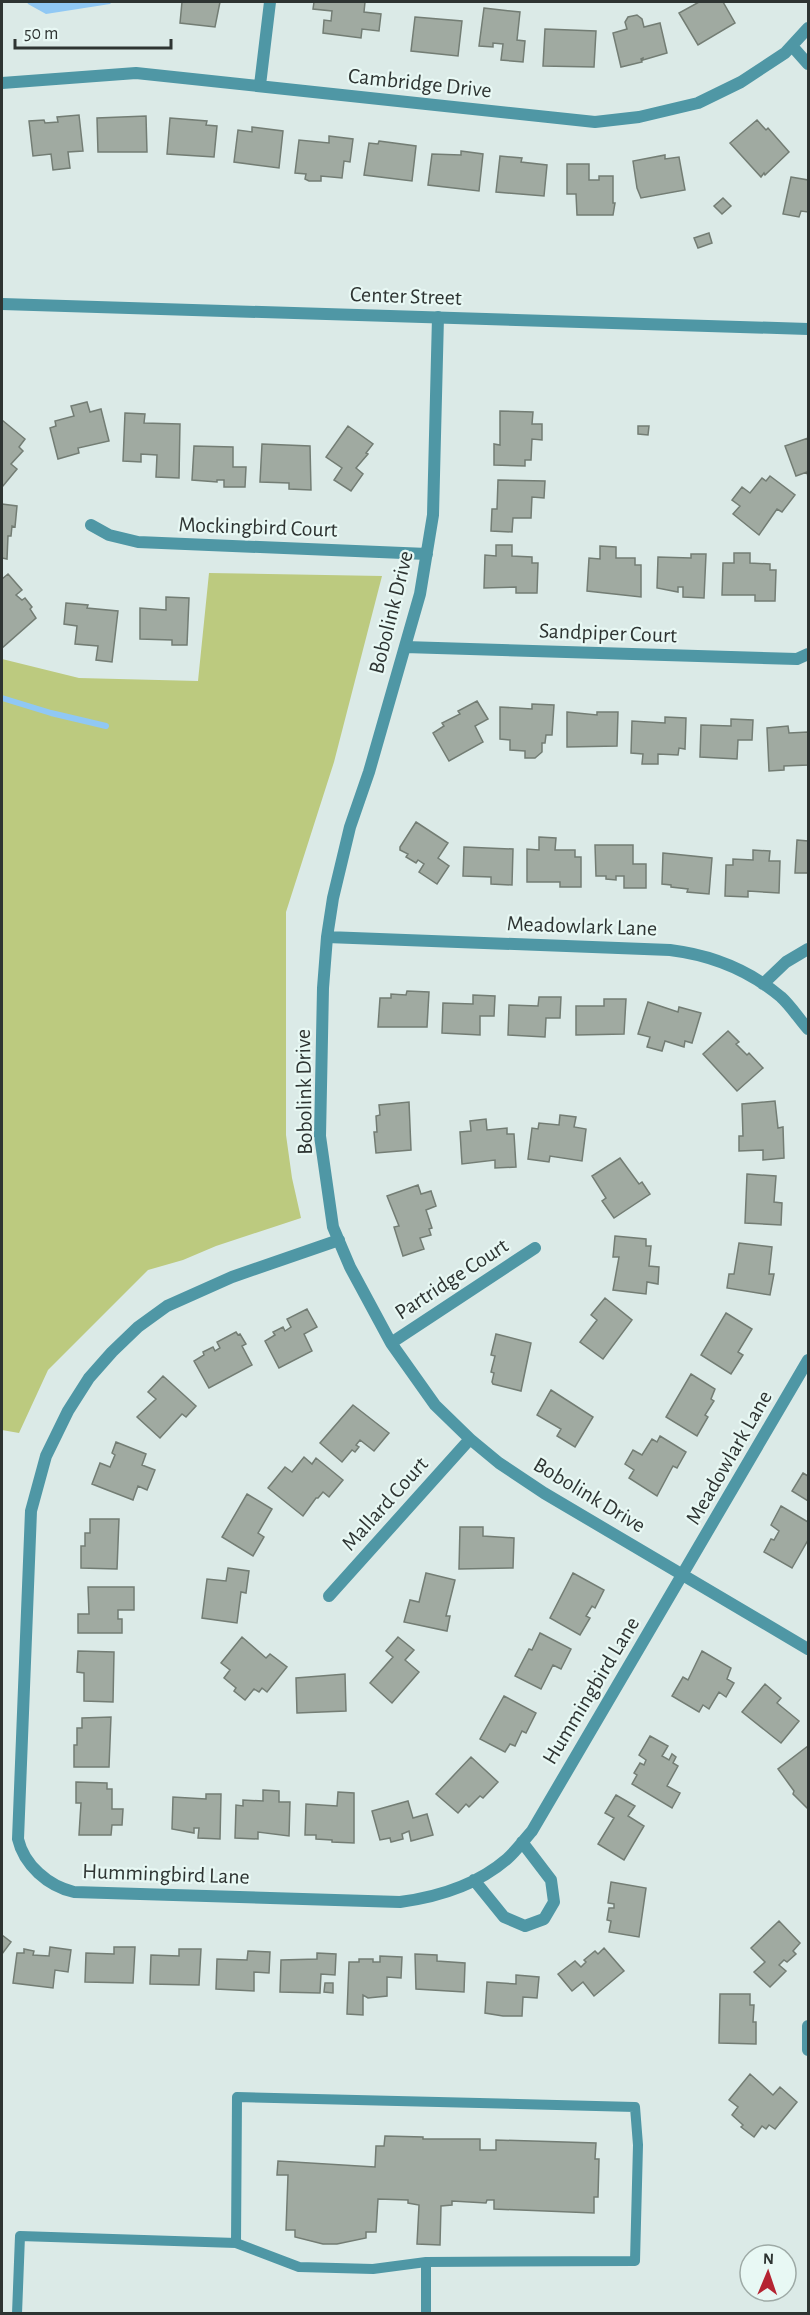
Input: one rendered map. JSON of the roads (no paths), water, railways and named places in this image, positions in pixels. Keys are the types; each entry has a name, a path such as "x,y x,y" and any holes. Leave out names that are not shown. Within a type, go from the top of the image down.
{"street":[{"path":"260,85 270,2"},
{"name":"Cambridge Drive","path":"2,83 136,74 260,85 595,122 639,117 698,103 741,82 785,53 808,28"},
{"path":"792,46 808,64"},
{"name":"Center Street","path":"2,304 808,329"},
{"name":"Bobolink Drive","path":"438,317 433,515 420,594 369,772 350,827 333,898 327,937 323,988 320,1136 333,1227 350,1267 391,1343 435,1405 470,1439 499,1463 544,1493 808,1649"},
{"name":"Mockingbird Court","path":"91,525 110,535 138,542 427,554"},
{"name":"Sandpiper Court","path":"405,647 797,659 808,654"},
{"name":"Meadowlark Lane","path":"327,937 670,950 695,953 723,962 763,984 807,1023"},
{"path":"763,984 786,962 808,949"},
{"name":"Hummingbird Lane","path":"339,1240 232,1277 167,1306 138,1327 89,1378 68,1412 46,1456 31,1511 18,1839 21,1850 35,1871 60,1889 74,1892 400,1902 423,1899 452,1891 508,1859 532,1831 683,1575"},
{"name":"Partridge Court","path":"391,1343 535,1248"},
{"name":"Meadowlark Lane","path":"683,1575 808,1360"},
{"name":"Mallard Court","path":"329,1596 470,1439"},
{"path":"474,1880 504,1917 525,1926 544,1919 554,1902 552,1880 522,1842"},
{"path":"808,2026 808,2050"}],"lane":[{"path":"17,2313 20,2236 236,2243 299,2267 374,2270 426,2262 635,2261 638,2145 635,2107 237,2097 236,2243"},
{"path":"426,2262 426,2313"}],"water":[{"path":"27,2 112,2 46,14"}],"waterway":[{"path":"2,698 106,726"}]}
